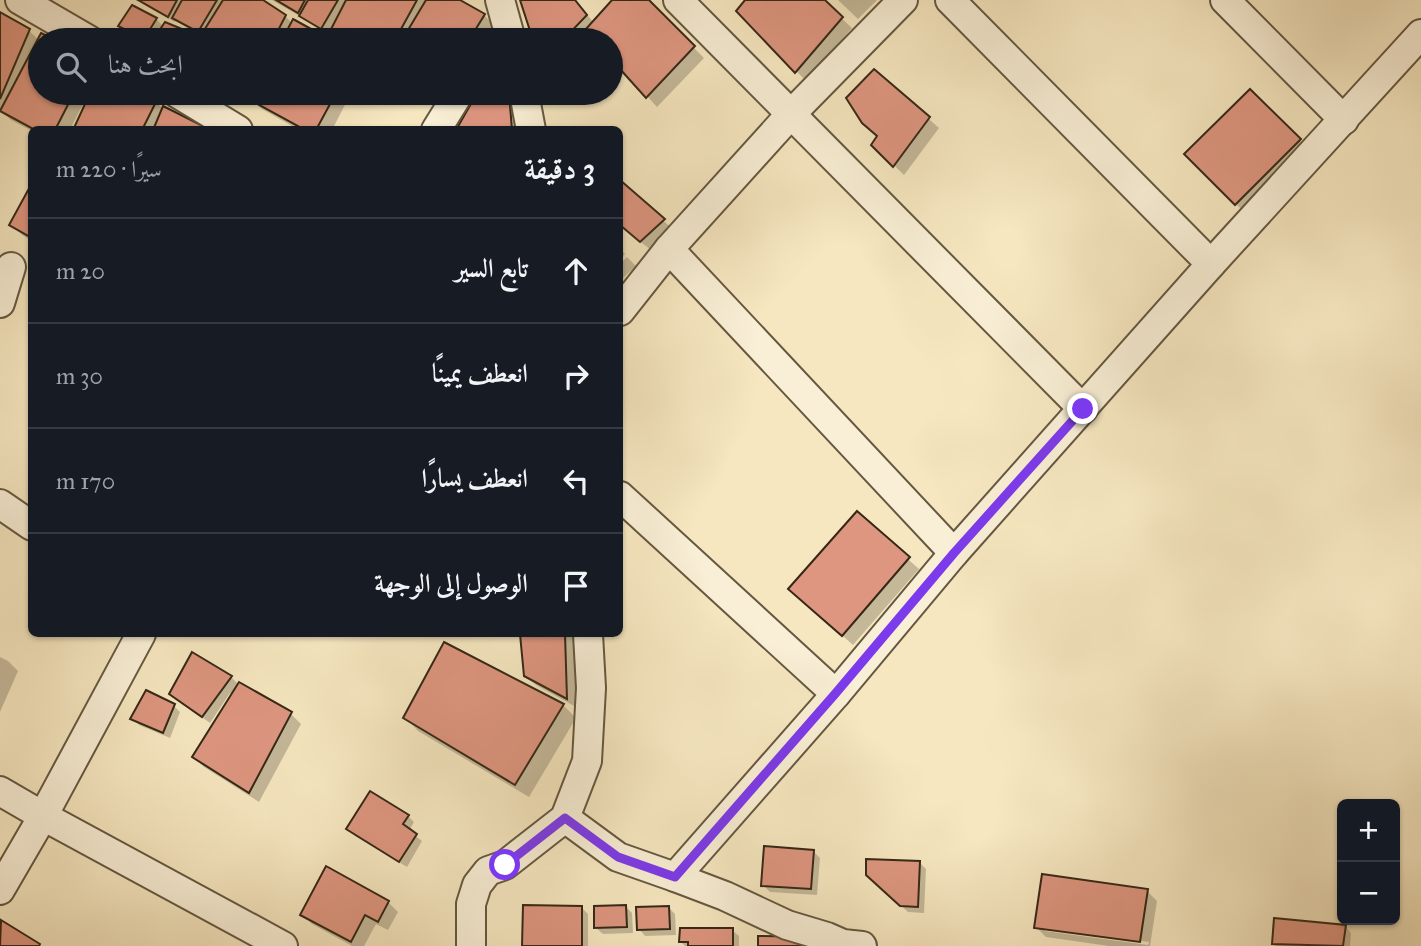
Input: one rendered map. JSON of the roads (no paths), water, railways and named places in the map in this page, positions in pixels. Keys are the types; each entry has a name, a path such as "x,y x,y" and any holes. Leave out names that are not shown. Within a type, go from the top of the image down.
{"street":[{"path":"20,0 68,28"},
{"path":"678,0 1083,409"},
{"path":"623,307 669,249 790,115 903,0"},
{"path":"950,0 1211,264"},
{"path":"1225,0 1344,120"},
{"path":"675,877 954,553 1211,264 1421,34"},
{"path":"197,105 231,126"},
{"path":"438,126 452,105"},
{"path":"526,105 530,126"},
{"path":"669,249 954,553"},
{"path":"0,303 14,269"},
{"path":"623,499 835,694"},
{"path":"0,504 28,523"},
{"path":"0,890 139,637"},
{"path":"471,946 471,904 477,885 488,871 505,865 565,818 587,761 591,688 588,637"},
{"path":"0,791 283,946"},
{"path":"565,818 618,857 725,897 787,925 843,944 862,946"}]}
